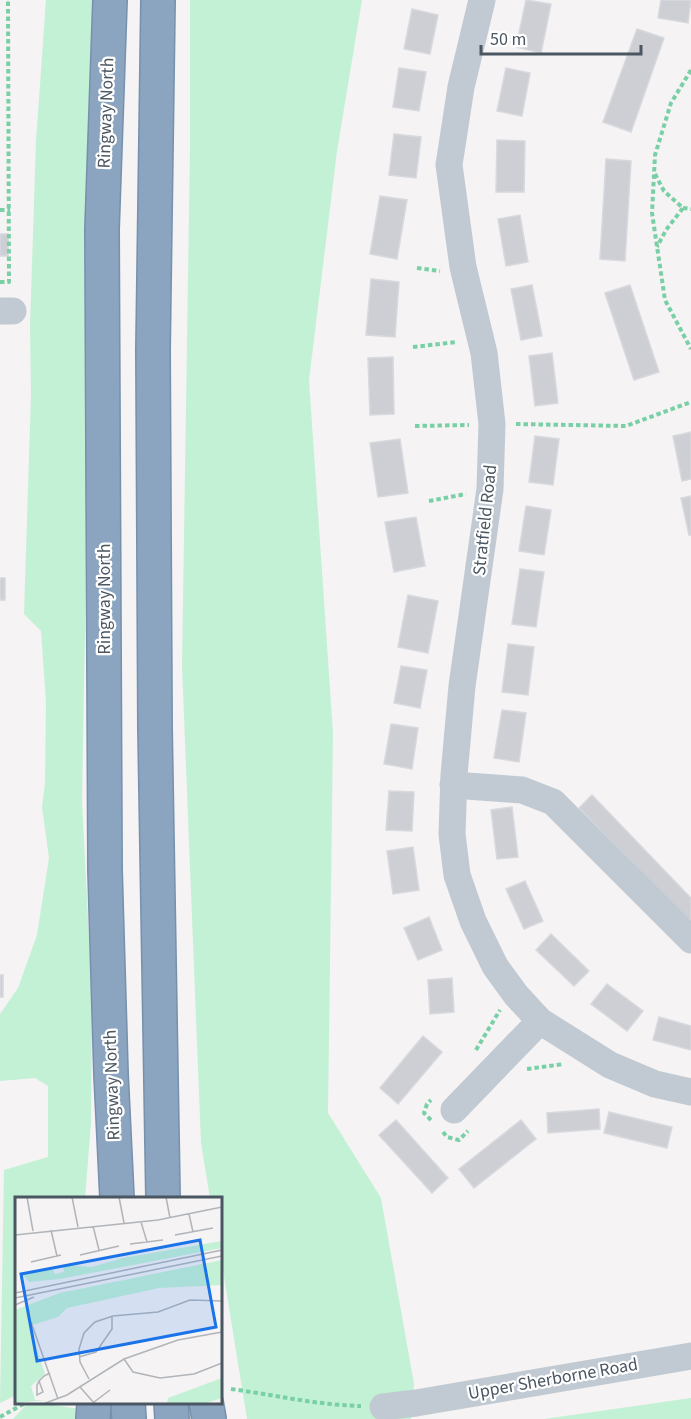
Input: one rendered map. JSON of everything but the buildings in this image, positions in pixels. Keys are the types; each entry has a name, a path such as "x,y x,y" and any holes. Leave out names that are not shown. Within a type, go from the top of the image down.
{"highway":[{"name":"Ringway North","path":"110,0 102,229 105,870 117,1197"},
{"path":"158,0 153,350 154,728 163,1197"},
{"path":"102,1197 111,1074"},
{"path":"160,1102 175,1197"},
{"path":"93,1419 94,1404"},
{"path":"128,1404 129,1419"},
{"path":"171,1404 172,1419"},
{"path":"210,1419 216,1404"}],"street":[{"name":"Stratfield Road","path":"482,0 461,87 449,165 464,267 484,353 492,424 490,489 462,686 453,785 452,834 457,875 473,921 495,966 516,995 540,1021 610,1065 656,1084 691,1092"},
{"path":"453,785 522,790 553,802 691,940"},
{"path":"456,1110 540,1021"},
{"name":"Upper Sherborne Road","path":"383,1407 418,1411 691,1356"}],"path":[{"path":"0,282 9,282 8,0"},
{"path":"691,69 671,103 655,155 652,213 665,300 691,349"},
{"path":"654,173 664,191 683,208 691,209"},
{"path":"656,248 683,208"},
{"path":"0,210 10,210"},
{"path":"413,347 481,338"},
{"path":"415,426 492,424 626,426 691,402"},
{"path":"429,501 490,489"},
{"path":"222,1396 274,1395 327,1405 383,1407"},
{"path":"0,1417 23,1404"}],"green space":[{"path":"46,0 93,0 89,133 82,800 92,998 91,1123 85,1197 15,1197 15,1396 0,1403 4,1170 48,1157 48,1086 35,1078 0,1081 0,1014 18,988 37,935 49,858 42,807 45,784 46,702 41,631 24,614 36,141"},
{"path":"190,0 362,0 337,151 309,380 333,733 328,1113 381,1198 414,1384 411,1419 247,1419 222,1264 222,1197 210,1197 201,1143 182,666"},
{"path":"691,1398 691,1419 544,1419"},
{"path":"27,1404 47,1404 79,1409 79,1419 13,1419"}]}
